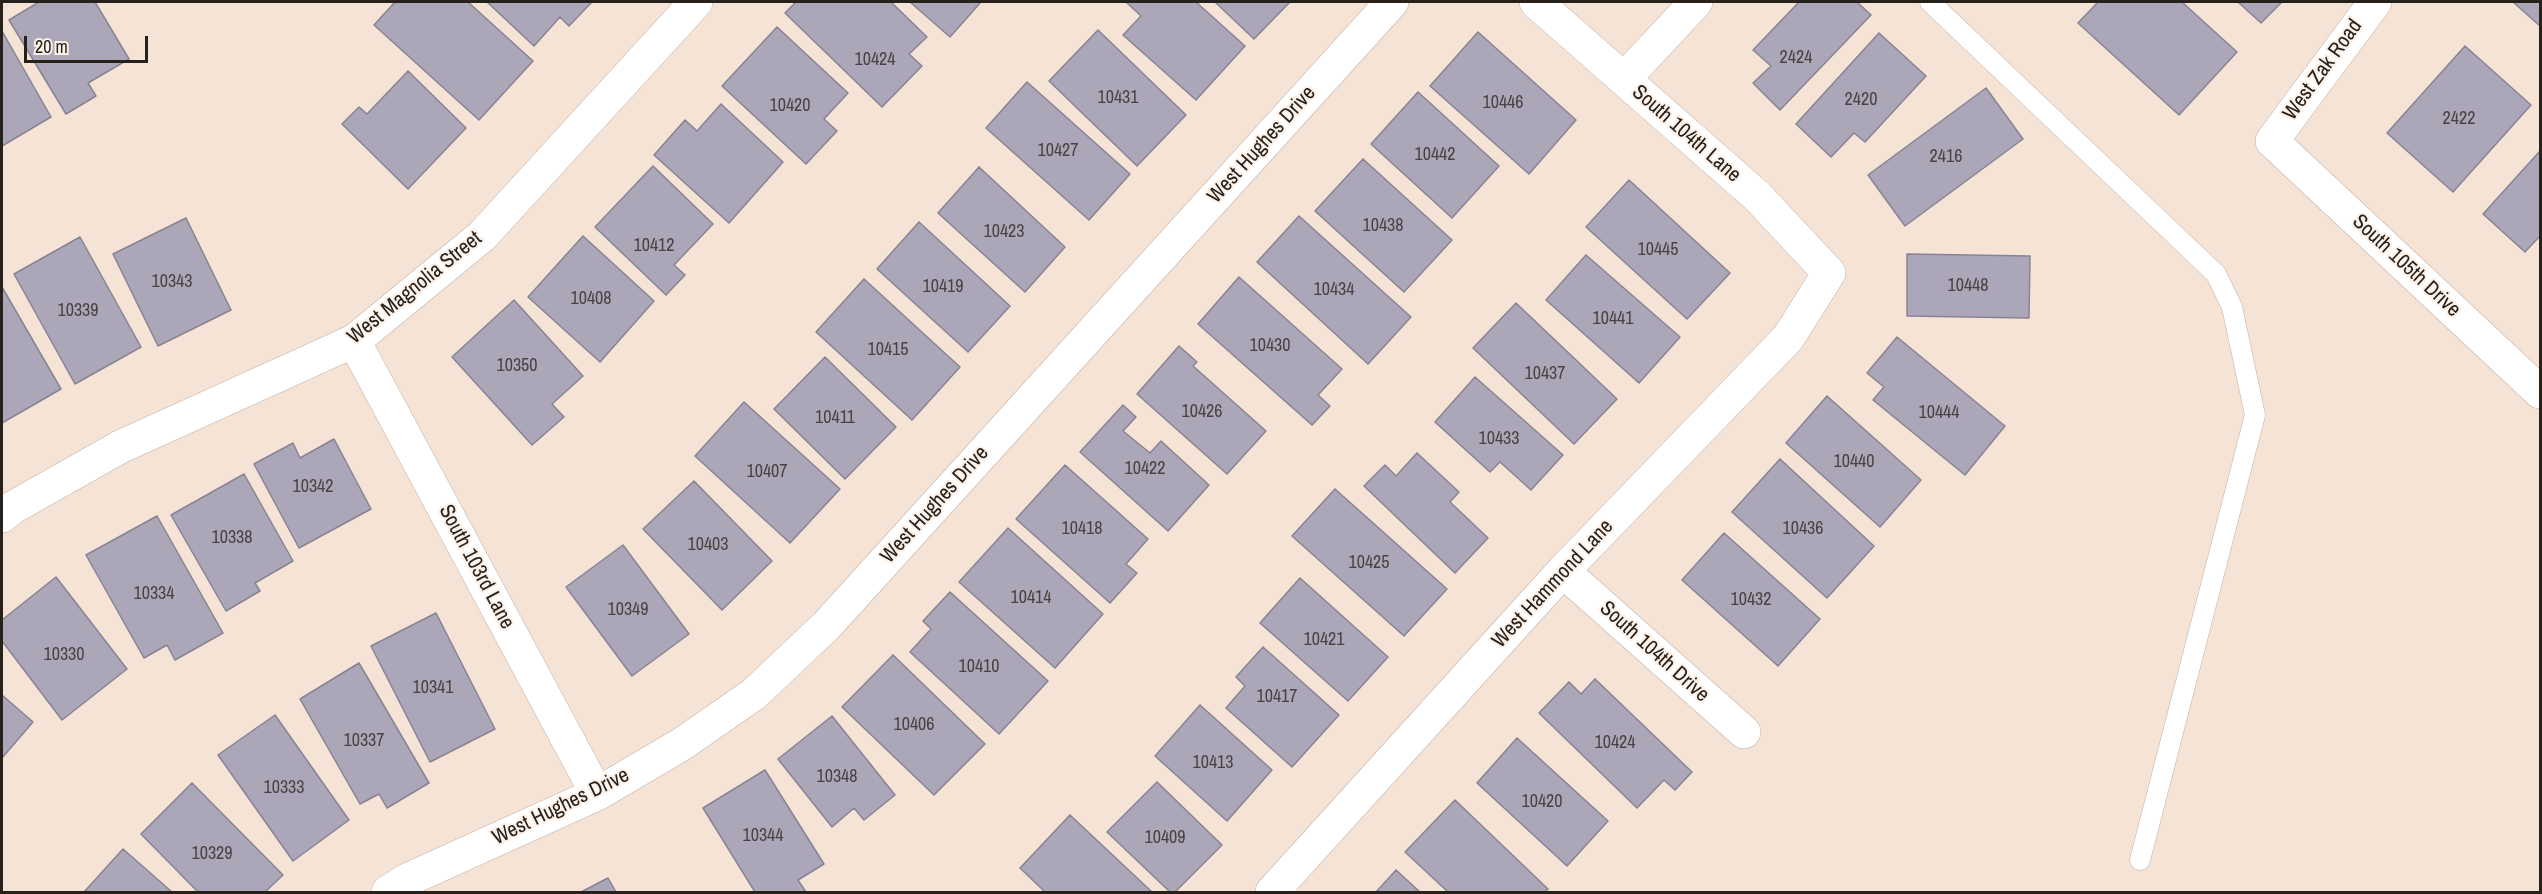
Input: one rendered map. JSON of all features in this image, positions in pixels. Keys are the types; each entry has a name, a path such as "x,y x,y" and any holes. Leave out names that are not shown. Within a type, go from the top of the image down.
{"street":[{"name":"West Magnolia Street","path":"2,516 12,508 120,447 354,341 482,236 696,2"},
{"name":"West Hughes Drive","path":"388,892 407,880 597,794 682,744 754,694 827,625 1392,2"},
{"name":"South 104th Lane","path":"1536,2 1757,196 1829,273"},
{"path":"1624,79 1696,2"},
{"name":"West Zak Road","path":"2272,141 2375,2"},
{"name":"South 105th Drive","path":"2272,141 2541,392"},
{"name":"West Hammond Lane","path":"1272,892 1563,571 1788,338 1829,273"},
{"name":"South 103rd Lane","path":"354,341 597,794"},
{"name":"South 104th Drive","path":"1563,571 1744,732"}],"lane":[{"path":"1929,2 2217,274 2232,307 2255,416 2140,860"}],"building":[{"path":"39,2 95,2 129,59 88,83 96,96 66,114 9,20"},
{"path":"395,2 468,2 533,61 479,120 374,25"},
{"path":"487,2 592,2 569,26 560,17 534,46"},
{"path":"796,2 891,2 927,37 909,54 922,66 882,107 785,13"},
{"path":"910,2 981,2 950,37"},
{"path":"1126,2 1196,2 1245,46 1196,100 1123,35 1141,16"},
{"path":"1215,2 1290,2 1254,39"},
{"path":"1799,2 1857,2 1871,15 1780,110 1753,83 1771,66 1753,50"},
{"path":"2098,2 2182,2 2237,52 2179,115 2078,23"},
{"path":"2238,2 2282,2 2261,23"},
{"path":"2513,2 2540,2 2540,26"},
{"path":"777,27 848,93 824,119 837,131 806,164 722,86"},
{"path":"1098,30 1186,115 1137,166 1049,81"},
{"path":"2,31 51,117 2,146"},
{"path":"1478,32 1576,120 1529,174 1430,86"},
{"path":"1879,33 1926,76 1865,142 1854,133 1831,157 1796,124"},
{"path":"2465,46 2531,105 2453,192 2387,133"},
{"path":"408,71 466,128 408,189 342,124 359,107 367,114"},
{"path":"1027,82 1130,174 1089,220 986,128"},
{"path":"1986,88 2023,139 1905,226 1868,175"},
{"path":"1418,92 1499,166 1452,218 1371,144"},
{"path":"721,104 783,162 729,223 654,155 685,120 697,131"},
{"path":"2540,151 2540,236 2525,252 2483,214"},
{"path":"1363,159 1452,240 1404,292 1315,211"},
{"path":"653,166 713,224 674,265 685,275 666,295 595,227"},
{"path":"979,167 1065,247 1025,292 938,213"},
{"path":"1629,180 1730,273 1687,319 1586,227"},
{"path":"1299,216 1411,317 1368,364 1257,262"},
{"path":"186,218 231,310 158,346 113,254"},
{"path":"919,222 1010,306 968,352 877,269"},
{"path":"583,236 654,301 600,362 528,297"},
{"path":"80,237 141,347 75,384 14,274"},
{"path":"1907,254 2030,256 2029,318 1907,316"},
{"path":"1586,255 1680,337 1639,383 1546,300"},
{"path":"1239,277 1342,369 1318,395 1330,406 1312,425 1198,324"},
{"path":"864,279 960,367 912,420 816,332"},
{"path":"2,287 61,389 2,423"},
{"path":"514,300 583,376 552,404 564,417 532,445 452,357"},
{"path":"1516,303 1617,399 1574,444 1473,348"},
{"path":"1897,337 2005,426 1965,475 1873,400 1884,387 1867,373"},
{"path":"1179,346 1197,362 1193,366 1266,431 1227,474 1137,394"},
{"path":"825,357 896,427 845,479 774,409"},
{"path":"1475,377 1563,455 1531,490 1500,462 1490,472 1435,422"},
{"path":"1827,396 1921,480 1880,527 1786,443"},
{"path":"744,402 840,489 790,543 695,456"},
{"path":"1123,405 1136,417 1123,431 1150,453 1161,441 1209,485 1168,531 1080,452"},
{"path":"334,439 371,509 299,548 254,464 293,443 300,458"},
{"path":"1417,453 1459,492 1450,502 1488,538 1455,573 1364,486 1385,465 1396,476"},
{"path":"1780,459 1874,546 1827,598 1732,512"},
{"path":"1065,465 1148,539 1126,564 1137,573 1110,603 1016,519"},
{"path":"244,474 293,561 255,583 260,591 226,611 171,515"},
{"path":"694,481 772,561 722,610 643,529"},
{"path":"1335,489 1447,589 1404,636 1292,536"},
{"path":"157,516 223,633 175,660 167,645 144,658 86,555"},
{"path":"1008,528 1103,614 1055,668 959,582"},
{"path":"1724,533 1820,619 1778,666 1682,580"},
{"path":"623,545 689,634 632,676 566,587"},
{"path":"56,577 127,669 62,720 2,641 2,620"},
{"path":"1300,578 1388,657 1348,701 1260,623"},
{"path":"950,592 1048,681 999,734 910,652 931,629 923,621"},
{"path":"436,613 495,729 430,762 371,646"},
{"path":"1263,647 1339,715 1292,767 1226,708 1245,686 1236,677"},
{"path":"893,655 985,744 934,795 842,707"},
{"path":"359,663 429,783 387,808 379,794 360,804 300,699"},
{"path":"1595,679 1692,772 1675,790 1664,780 1637,808 1539,713 1569,682 1581,694"},
{"path":"2,695 33,722 2,758"},
{"path":"1200,705 1272,770 1227,821 1155,756"},
{"path":"275,715 349,820 293,861 218,755"},
{"path":"832,716 895,795 864,820 854,808 832,827 778,759"},
{"path":"1517,738 1608,821 1567,866 1477,783"},
{"path":"765,770 824,864 798,880 806,892 755,892 703,808"},
{"path":"1157,782 1222,845 1175,892 1170,892 1107,832"},
{"path":"192,783 283,875 265,892 198,892 141,834"},
{"path":"1455,800 1548,889 1545,892 1448,892 1405,852"},
{"path":"1070,815 1152,892 1045,892 1020,868"},
{"path":"123,849 172,892 84,892"},
{"path":"1396,870 1420,892 1376,892"},
{"path":"608,878 616,892 581,892"}]}
